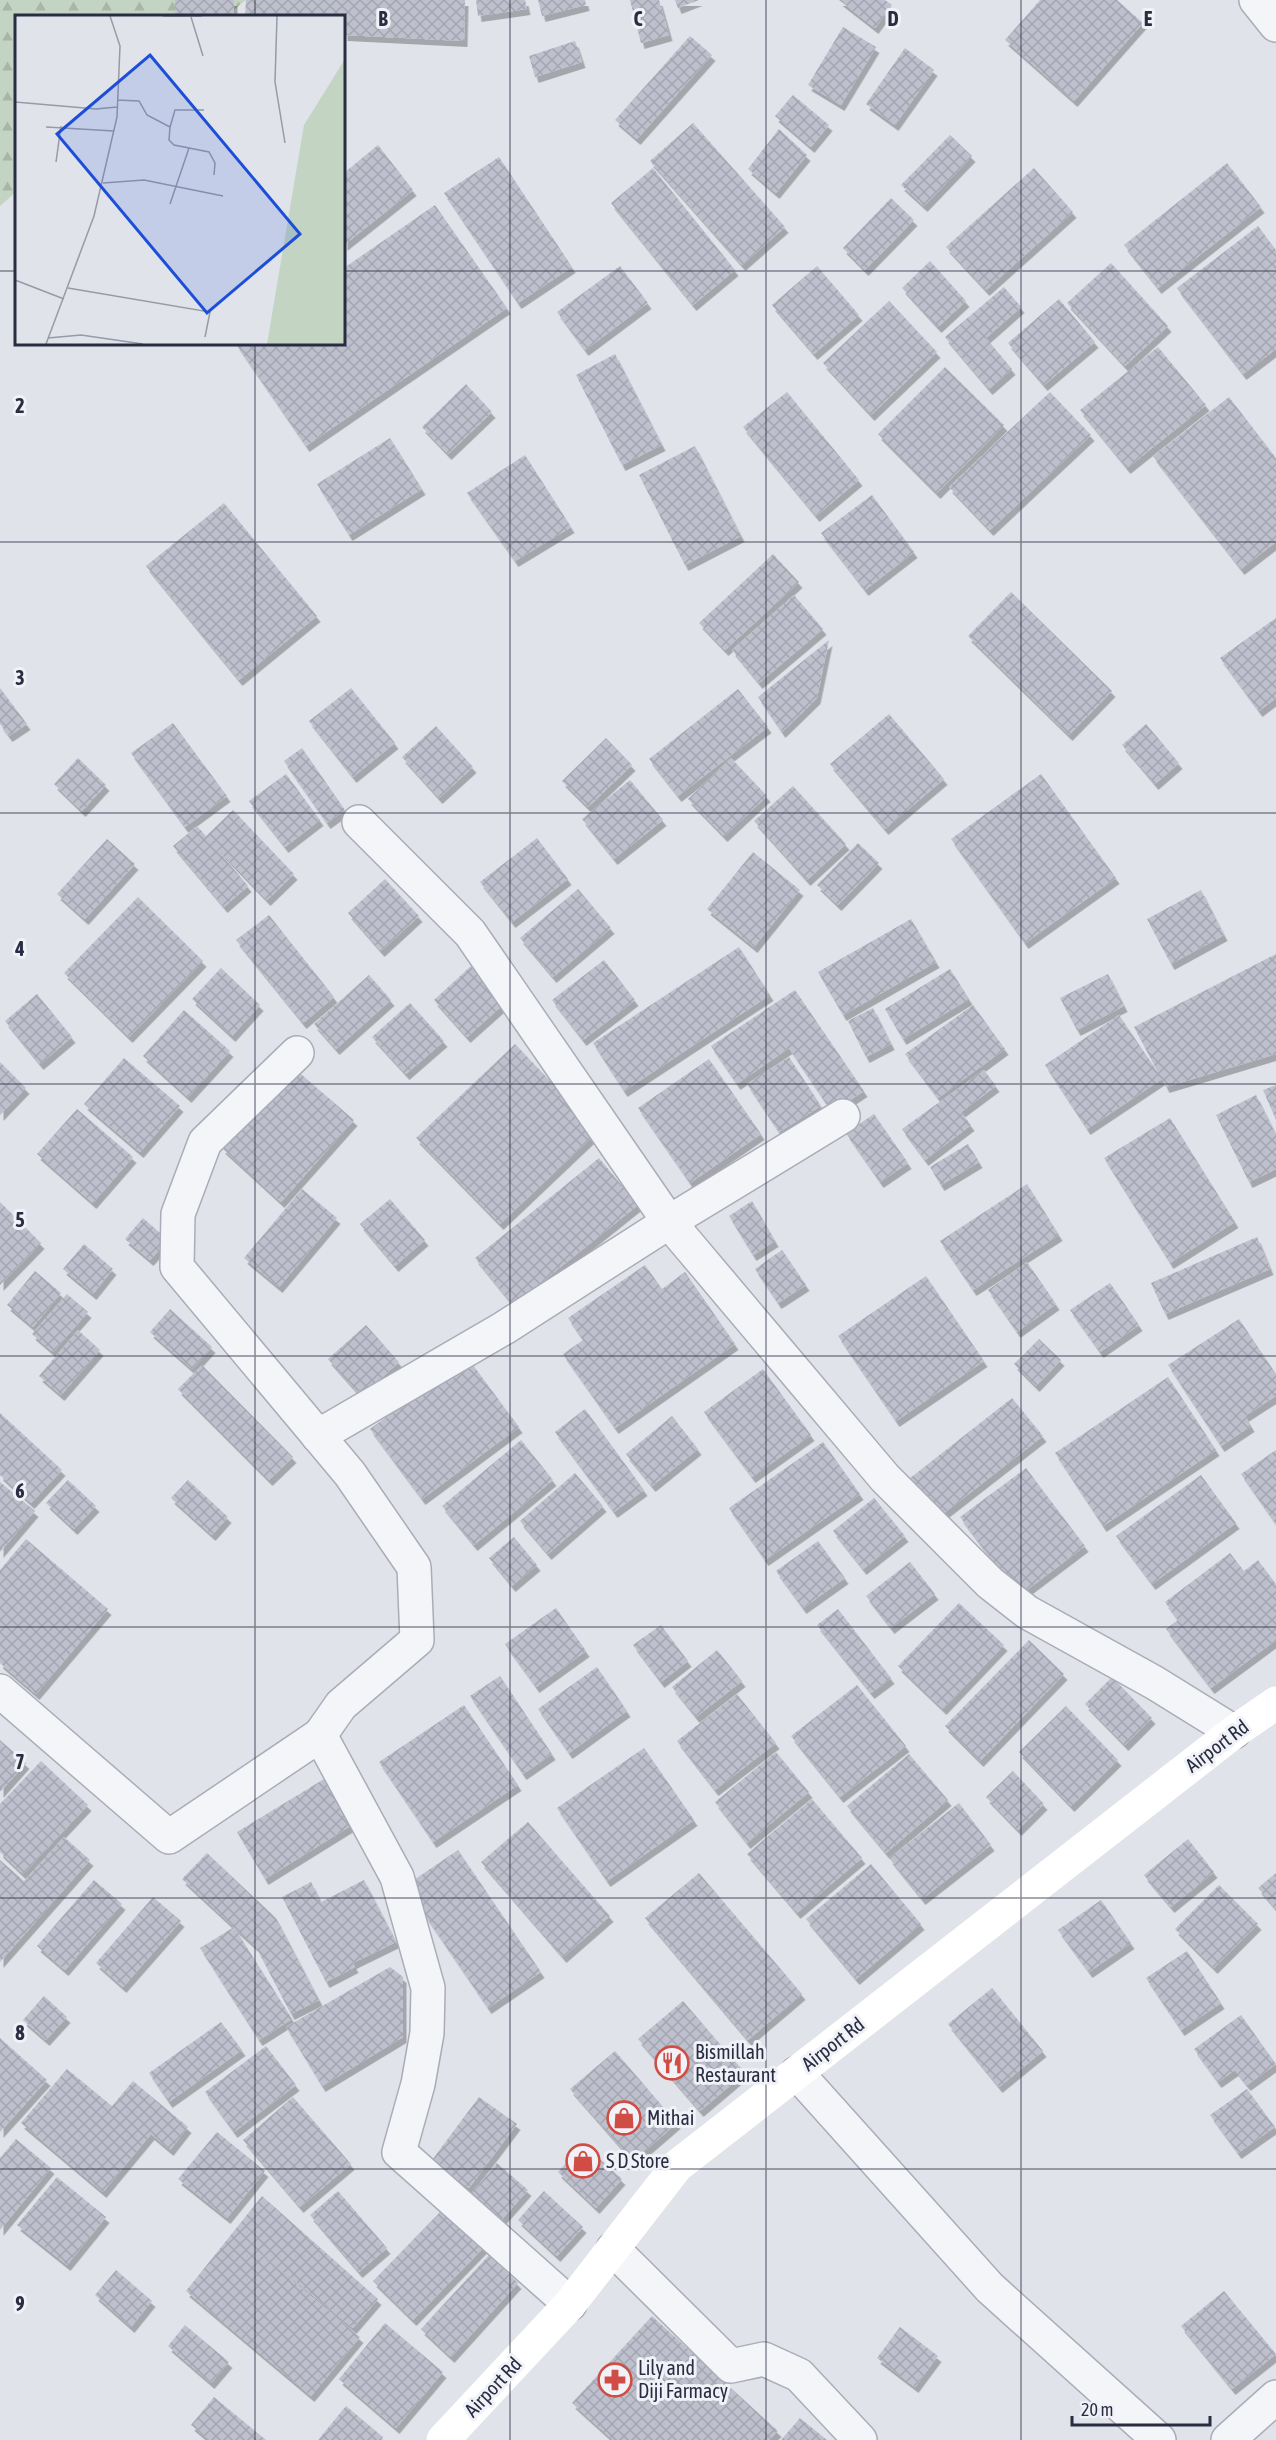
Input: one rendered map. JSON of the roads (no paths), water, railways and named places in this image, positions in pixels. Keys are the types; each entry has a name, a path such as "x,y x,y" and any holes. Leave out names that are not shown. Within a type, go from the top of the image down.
{"main road":[{"name":"Airport Rd","path":"443,2440 570,2304 677,2166 1234,1732 1276,1703"}],"street":[{"path":"1256,0 1276,25"},
{"path":"359,822 470,933 669,1222 885,1478 990,1582 1027,1612 1155,1683 1234,1732"},
{"path":"0,1691 169,1837 320,1735 341,1705 417,1640 414,1567 350,1474 177,1267 178,1214 205,1142 297,1053"},
{"path":"318,1436 504,1328 669,1222 843,1116"},
{"path":"320,1735 397,1877 428,1988 427,2032 418,2084 399,2152 570,2304"},
{"path":"797,2073 990,2288 1159,2440"},
{"path":"613,2249 731,2366 764,2359 799,2375 860,2440"},
{"path":"1228,2440 1276,2397"}],"place":[{"name":"Bismillah Restaurant","path":"672,2063"},
{"name":"Mithai","path":"624,2118"},
{"name":"S D Store","path":"583,2161"},
{"name":"Lily and Diji Farmacy","path":"615,2380"}]}
